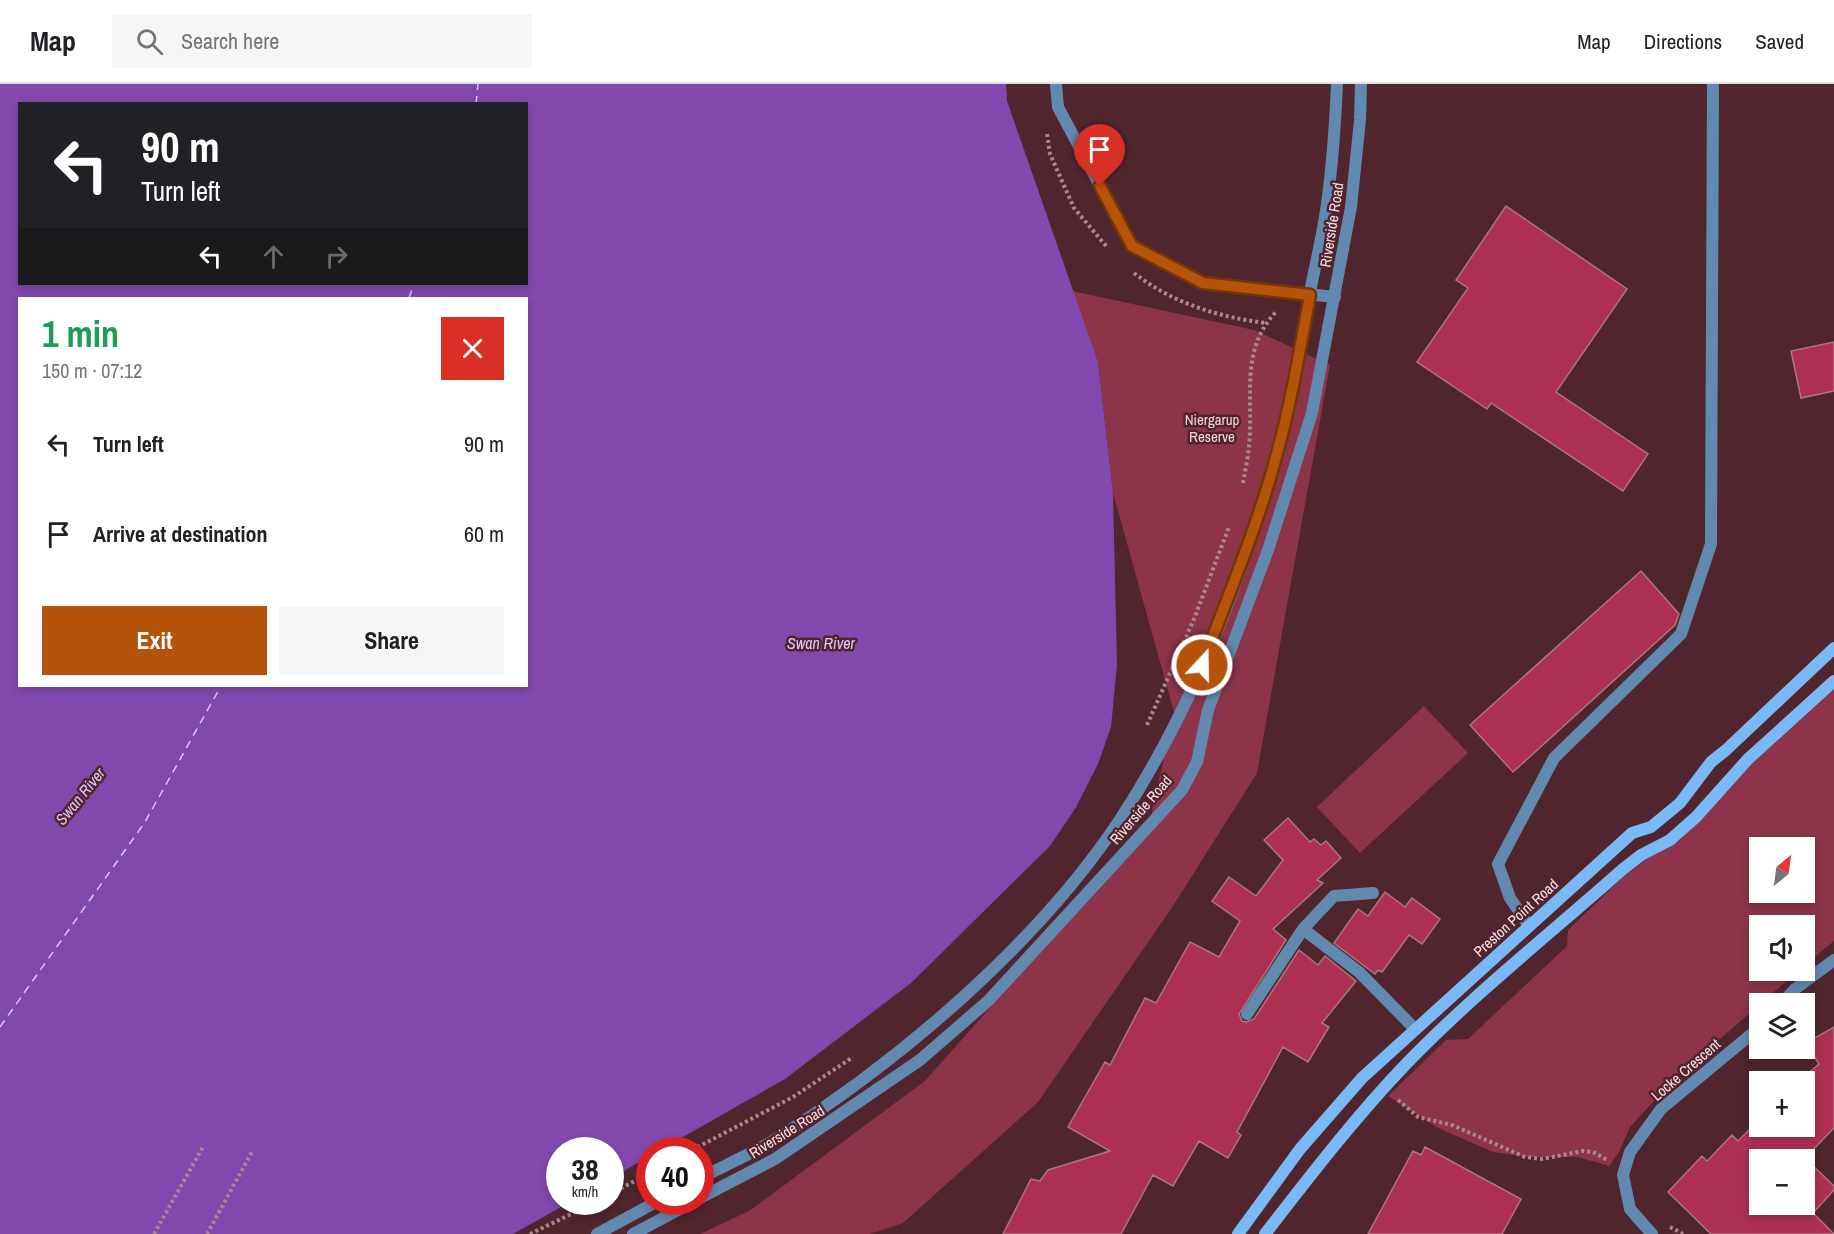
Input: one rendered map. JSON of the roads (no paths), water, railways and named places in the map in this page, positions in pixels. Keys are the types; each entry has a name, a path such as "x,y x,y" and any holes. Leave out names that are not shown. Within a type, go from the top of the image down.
{"main road":[{"name":"Preston Point Road","path":"1238,1234 1320,1125 1362,1078 1632,833 1651,827 1680,803 1711,762 1834,648"},
{"path":"1265,1234 1349,1130 1408,1063 1477,996 1623,869 1641,855 1670,840 1696,817 1748,759 1834,681"}],"street":[{"path":"1056,84 1058,106 1132,246 1203,283 1335,297"},
{"name":"Riverside Road","path":"714,1171 775,1139 858,1083 927,1029 1044,917 1119,821 1167,740 1202,665 1238,571 1276,457 1298,364 1325,218 1334,145 1337,84"},
{"name":"Riverside Road","path":"714,1191 775,1159 920,1060 988,1001 1182,790 1197,762 1208,710 1268,550 1312,413 1351,207 1360,120 1360,84"},
{"path":"1529,926 1510,898 1498,864 1554,758 1681,634 1711,544 1713,84"},
{"path":"1247,1014 1303,929 1334,896 1373,893"},
{"path":"1303,929 1359,972 1415,1029"},
{"path":"1791,993 1834,960"},
{"name":"Locke Crescent","path":"1652,1234 1630,1209 1623,1175 1630,1152 1661,1109 1749,1035"},
{"path":"597,1234 636,1213"},
{"path":"633,1234 669,1215"}],"water":[{"name":"Swan River","path":"0,84 1006,84 1007,101 1098,362 1113,493 1117,664 1111,727 1098,764 1075,809 1050,846 911,983 785,1079 683,1137 636,1137 636,1164 624,1171 624,1137 546,1137 547,1215 513,1234 0,1234"}],"park label":[{"name":"Niergarup Reserve","path":"1212,428"}]}
